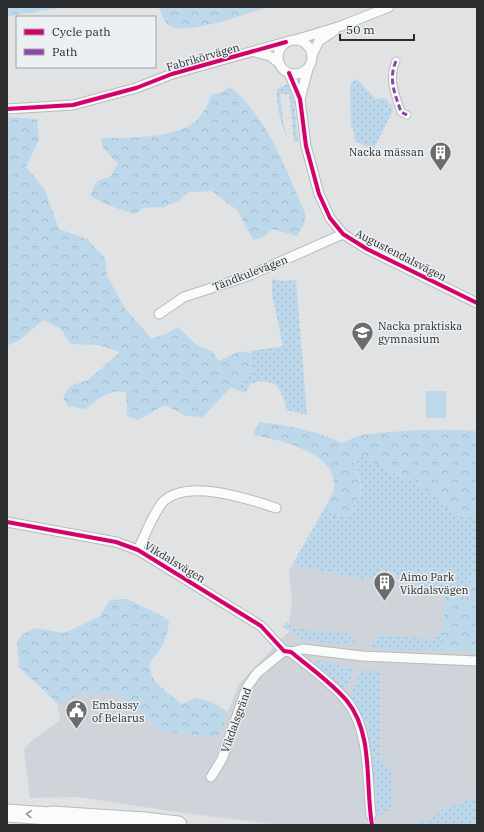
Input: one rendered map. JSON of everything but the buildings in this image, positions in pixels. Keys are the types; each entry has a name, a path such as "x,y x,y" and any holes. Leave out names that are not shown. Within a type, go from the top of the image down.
{"highway":[{"path":"7,813 144,821 178,825"},
{"path":"52,815 121,825"}],"street":[{"path":"341,26 319,41 312,55 311,64 308,68 299,74 284,71 279,63 280,49 291,41 341,26 389,7"},
{"path":"291,41 300,40 308,46 312,55"},
{"name":"Fabrikörvägen","path":"7,109 73,105 136,88 172,74 291,41"},
{"name":"Fabrikörvägen","path":"254,52 270,56 279,63"},
{"path":"396,61 392,71 393,90 401,112 407,115"},
{"name":"Augustendalsvägen","path":"300,100 308,68"},
{"name":"Augustendalsvägen","path":"289,73 300,100 306,146 314,179 330,218 343,234 367,249 477,303"},
{"name":"Tändkulevägen","path":"159,314 184,297 248,276 343,234"},
{"path":"138,550 163,502 182,492 229,493 276,508"},
{"name":"Vikdalsvägen","path":"7,522 116,542 138,550 261,626 346,700 353,710 361,726 365,748 370,815"},
{"path":"288,651 303,649 362,656 477,661"},
{"name":"Vikdalsgränd","path":"211,777 222,760 247,687 257,673 288,651"}],"shaded area":[{"path":"292,565 363,579 398,575 446,594 477,615 477,796 442,810 433,817 411,825 279,825 184,813 78,797 30,798 24,750 30,742 60,720 57,703 65,699 80,695 110,692 124,700 161,731 216,738 222,731 239,684 292,628 289,624 292,602 289,572"}],"green space":[{"path":"7,7 67,7 7,16"},
{"path":"159,7 263,7 263,9 217,23 191,28 181,28 169,26"},
{"path":"357,79 376,99 385,98 393,107 392,113 373,150 355,141 353,129 351,127 350,88 351,83"},
{"path":"290,83 294,97 296,128 299,143 294,141 289,94 280,94 283,121 287,138 278,108 277,89"},
{"path":"230,87 242,98 262,123 278,152 303,207 305,212 304,225 297,236 273,229 263,237 253,240 237,210 212,191 189,192 178,201 163,207 144,208 134,214 110,206 90,196 97,181 110,177 118,164 103,148 101,138 153,136 180,130 191,125 201,116 212,94 220,93"},
{"path":"7,117 37,119 39,140 26,167 45,190 59,229 87,239 105,258 107,276 126,310 152,339 178,327 198,346 212,351 219,361 240,351 252,354 250,356 254,370 248,379 231,387 203,417 186,416 165,405 138,420 127,416 126,392 120,391 109,393 85,409 68,406 63,397 70,386 88,380 120,352 98,345 70,344 61,329 43,320 21,339 7,346"},
{"path":"272,279 281,281 296,280 307,415 287,410 280,390 272,383 259,382 250,384 245,393 231,387 248,379 251,351 283,346 272,294"},
{"path":"426,391 446,391 446,418 426,418"},
{"path":"259,422 302,429 342,443 368,434 419,430 456,430 477,432 477,516 457,517 416,481 396,475 358,454 353,463 361,485 358,500 348,514 334,517 326,506 333,492 334,479 329,467 319,458 293,445 253,435"},
{"path":"358,454 396,475 416,481 457,517 477,516 477,561 465,598 445,597 445,594 398,575 363,579 292,565 326,506 334,517 348,514 358,500 361,485 353,463"},
{"path":"477,561 477,651 442,651 445,597 465,598"},
{"path":"127,599 159,614 169,621 163,643 150,662 150,670 155,681 181,704 196,698 211,702 228,712 222,731 216,738 161,731 124,700 110,692 80,695 57,703 19,667 17,642 23,634 35,628 64,633 99,617 110,600"},
{"path":"287,622 292,628 351,634 356,646 304,640 295,633 282,627"},
{"path":"438,631 444,631 442,651 373,649 371,642 378,635 435,639"},
{"path":"311,660 321,661 354,670 344,693"},
{"path":"361,670 379,670 379,757 391,769 392,807 379,816 375,816 369,741 366,725 350,698"},
{"path":"477,796 477,825 411,825 433,817 442,810"}],"marked path":[{"path":"396,61 392,80 393,86 401,112 407,115"}],"cycle path":[{"path":"7,109 73,105 136,88 172,74 286,42"},
{"path":"289,73 300,99 306,146 319,194 330,218 343,234 367,249 477,303"},
{"path":"7,522 116,542 138,550 261,626 284,651 291,652 335,688 356,714 365,744 372,825"}],"place":[{"name":"Nacka mässan","path":"440,172"},
{"name":"Nacka praktiska gymnasium","path":"362,352"},
{"name":"Aimo Park Vikdalsvägen","path":"384,602"},
{"name":"Embassy of Belarus","path":"76,730"}]}
